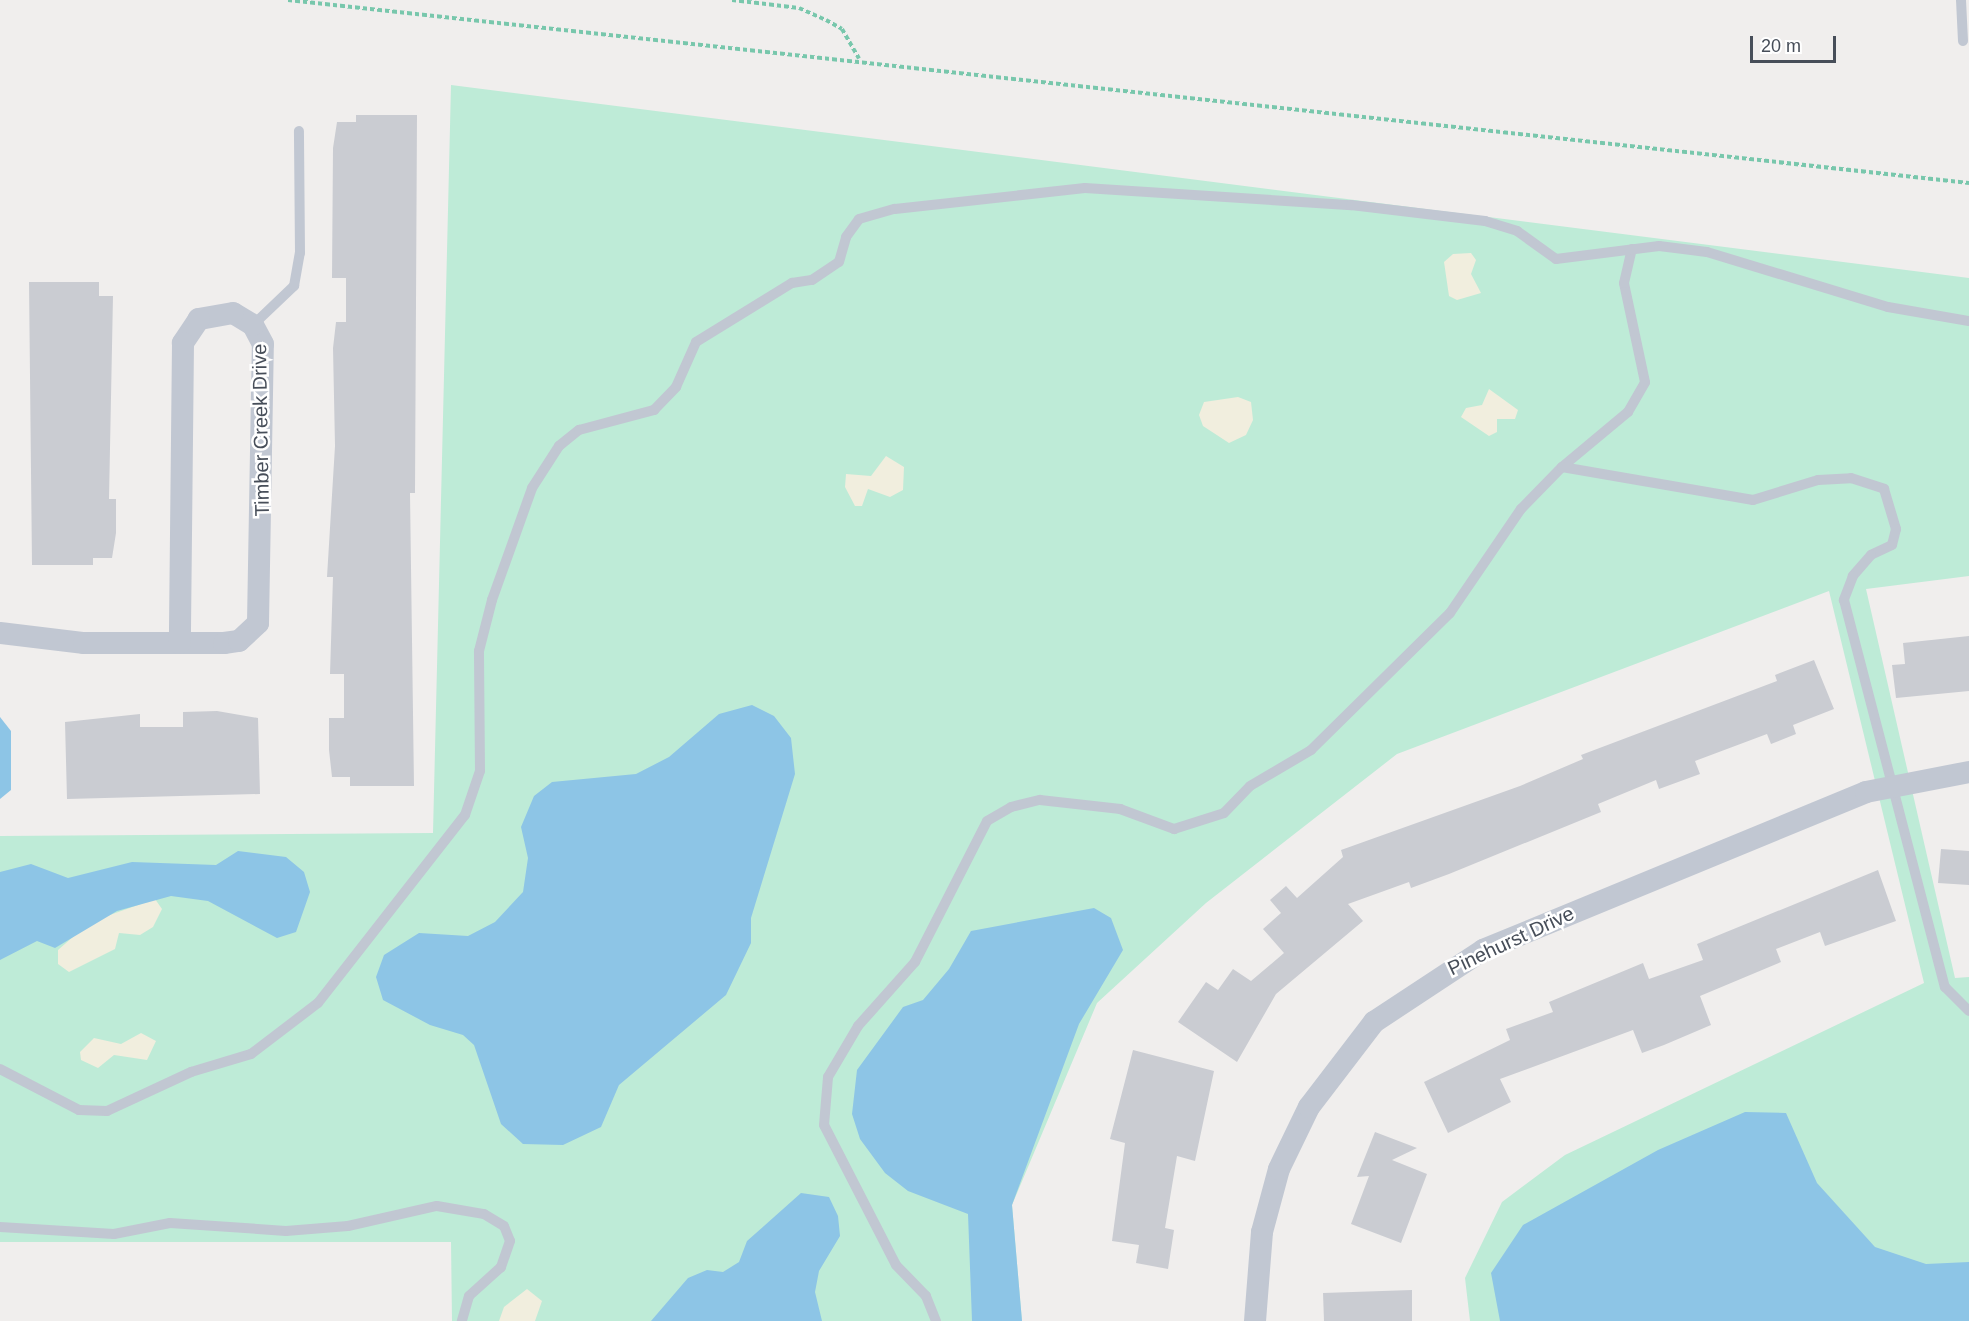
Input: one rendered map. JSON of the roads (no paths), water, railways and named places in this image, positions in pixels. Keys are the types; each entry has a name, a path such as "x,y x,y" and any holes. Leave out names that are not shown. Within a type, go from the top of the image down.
{"street":[{"name":"Timber Creek Drive","path":"0,633 84,643 180,643 239,641 261,614 264,352 253,325 233,313 213,314 199,319 183,344 180,643"},
{"name":"Pinehurst Drive","path":"1255,1321 1258,1252 1279,1169 1309,1107 1374,1022 1483,950 1891,785 1969,772"}],"lane":[{"path":"1961,0 1963,41"},
{"path":"253,325 294,286 300,253 299,131"},
{"path":"0,1069 79,1110 107,1111 190,1072 251,1054 318,1003 465,815 480,771 479,651 492,600 532,488 559,446 579,430 654,410 676,387 696,342 792,283 812,280 839,262 846,237 859,219 987,197 1114,189 1351,205 1485,221 1517,231 1556,259 1659,246 1707,252 1888,307 1969,321"},
{"path":"936,1321 926,1296 896,1265 824,1125 828,1077 858,1026 915,962 987,821 1040,800 1120,809 1174,829 1224,813 1250,786 1311,750 1450,613 1521,509 1562,467 1628,412 1645,382 1624,283 1632,249"},
{"path":"1562,467 1753,500 1818,480 1851,478 1884,489 1896,529 1892,545 1871,555 1853,576 1844,600 1945,987 1969,1011"},
{"path":"0,1227 114,1234 170,1223 286,1231 348,1226 437,1206 484,1214 504,1226 510,1241 501,1267 469,1296 462,1321"}],"water":[{"path":"752,705 774,716 791,738 795,774 751,918 751,943 726,995 619,1085 601,1127 563,1145 523,1144 501,1124 474,1045 463,1035 430,1025 383,1000 376,977 384,955 419,933 468,936 495,922 523,892 528,858 521,827 534,796 552,782 636,774 669,757 719,714"},
{"path":"0,717 11,731 11,790 0,799"},
{"path":"238,851 286,857 304,872 310,892 296,932 277,938 208,901 171,896 117,911 55,948 37,941 0,960 0,872 31,864 68,878 132,862 216,865"},
{"path":"1094,908 1111,918 1123,950 1079,1024 1012,1205 1022,1321 972,1321 968,1214 908,1191 885,1173 860,1139 852,1114 857,1070 903,1007 923,1000 949,969 971,931"},
{"path":"1745,1112 1786,1113 1817,1183 1875,1247 1926,1264 1969,1262 1969,1321 1500,1321 1491,1273 1523,1225 1658,1150"},
{"path":"801,1193 829,1197 838,1216 840,1236 819,1271 815,1292 822,1321 651,1321 688,1278 707,1270 723,1272 739,1262 747,1241"}]}
